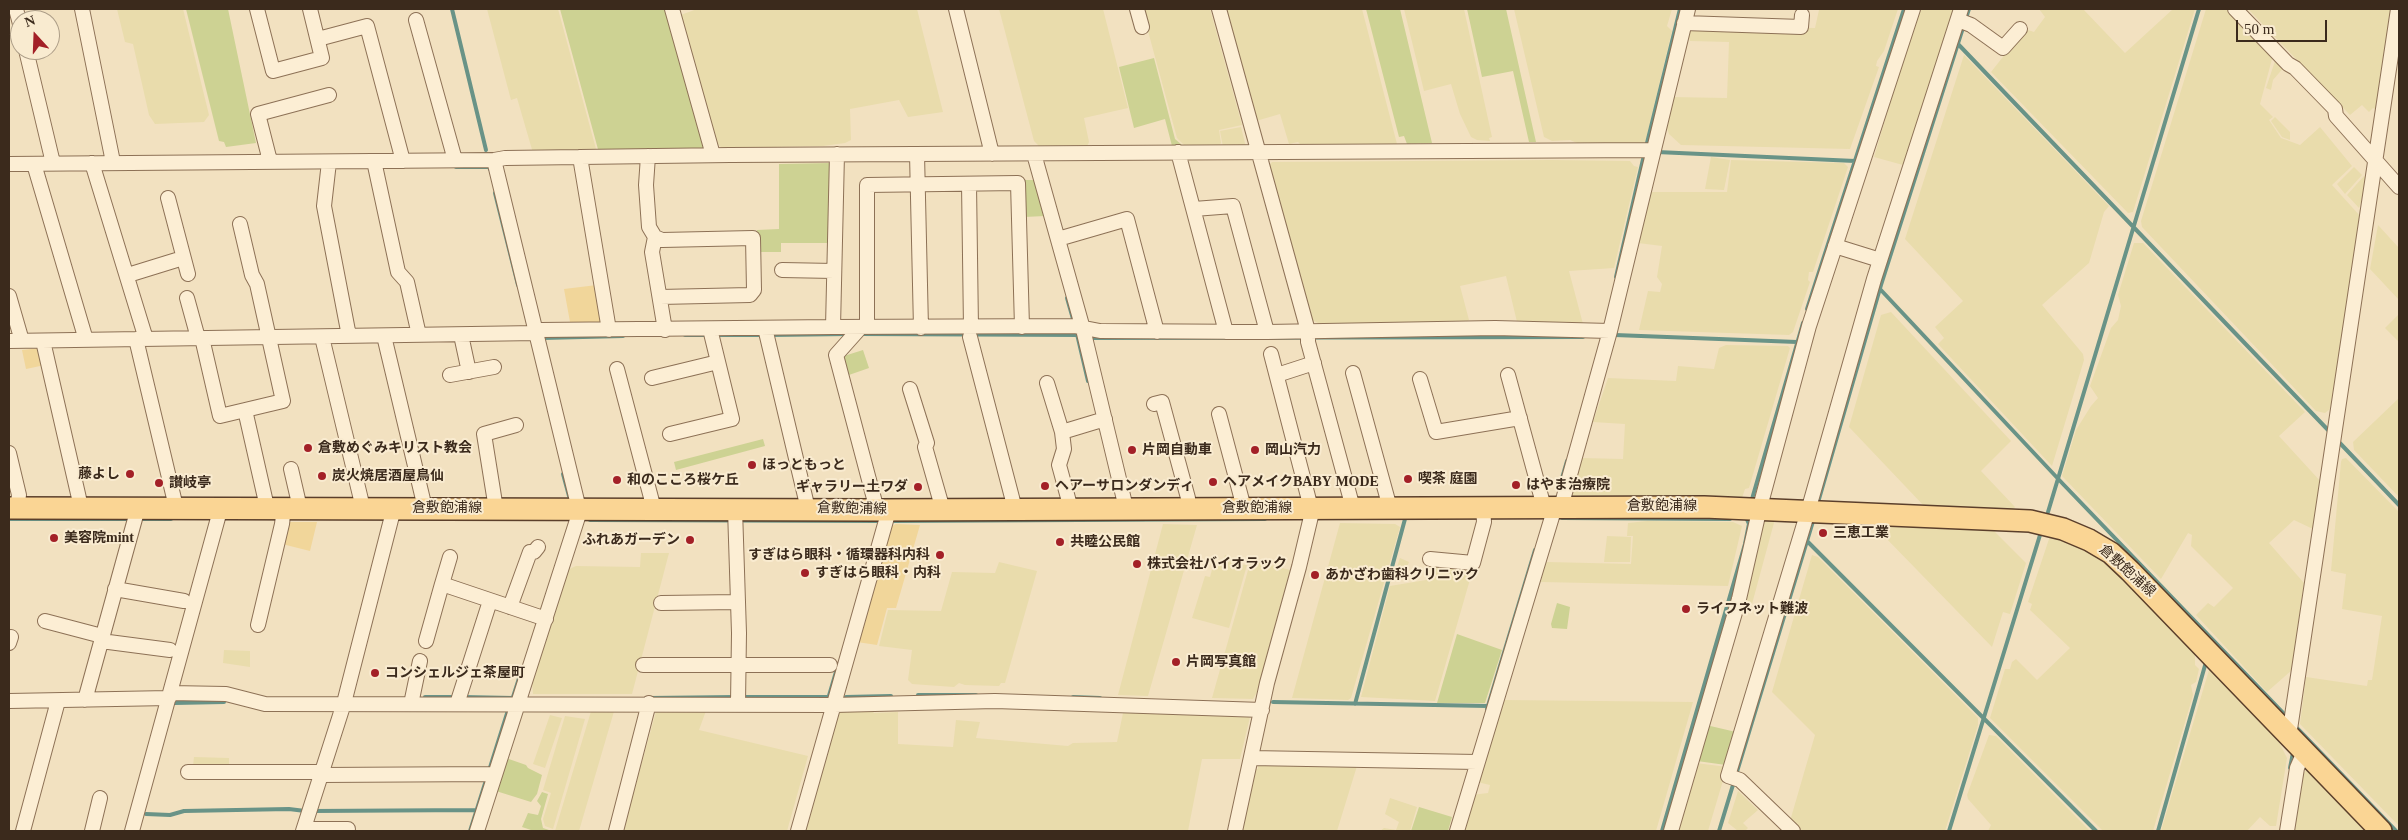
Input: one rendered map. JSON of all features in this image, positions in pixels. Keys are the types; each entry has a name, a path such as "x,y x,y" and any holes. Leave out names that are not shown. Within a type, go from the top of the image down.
{"main road":[{"name":"倉敷飽浦線","path":"13,508 81,508 136,516 176,507 219,515 363,508 392,516 425,508 654,509 736,517 808,509 1244,508 1311,514 1353,508 1390,508 1483,515 1553,511 1760,508 2030,521 2063,528 2111,553 2381,831"}],"street":[{"path":"82,9 113,162"},
{"path":"257,9 273,71 322,58 310,9"},
{"path":"672,9 713,155"},
{"path":"956,9 992,154"},
{"path":"1137,9 1142,27"},
{"path":"1219,9 1353,508"},
{"path":"1457,831 1474,762 1610,331 1652,150 1688,9"},
{"path":"1671,831 1738,599 1760,508 1809,326 1913,9"},
{"path":"2235,9 2335,109 2336,116 2378,161 2399,187"},
{"path":"2289,736 2378,161 2398,9"},
{"path":"1684,23 1801,27 1802,15"},
{"path":"1792,831 1735,778 1728,776 1813,511 1880,260 1964,18 2003,48 2020,29"},
{"path":"416,20 455,160"},
{"path":"318,39 367,26 403,161"},
{"path":"28,60 53,163"},
{"path":"270,162 258,114 330,95"},
{"path":"9,164 34,167 53,163 93,166 113,162 270,162 375,165 403,161 494,160 505,158 647,161 713,155 917,158 992,154 1035,157 1179,155 1258,151 1652,150"},
{"path":"1179,155 1226,332"},
{"path":"1035,157 1082,329 1101,421 1126,508"},
{"path":"833,327 837,158"},
{"path":"917,158 920,328"},
{"path":"477,831 490,774 542,618 578,518 579,509 494,160"},
{"path":"581,161 609,330"},
{"path":"647,161 646,184 649,227 655,237 662,240 753,238 754,290 750,295 660,297"},
{"path":"329,165 324,206 349,336"},
{"path":"375,165 398,272 407,282 419,335"},
{"path":"93,166 128,276 139,341 176,507"},
{"path":"34,167 86,340"},
{"path":"798,831 834,705 883,510 836,356 859,332 867,185 1018,183 1022,327"},
{"path":"969,184 971,333 1016,509"},
{"path":"168,198 188,274"},
{"path":"1194,209 1233,206 1267,332"},
{"path":"1058,239 1127,219 1157,332"},
{"path":"187,298 202,341 220,416 283,401 257,284 252,275 240,224"},
{"path":"655,237 652,252 665,330"},
{"path":"1835,246 1880,260"},
{"path":"128,276 183,258"},
{"path":"782,270 834,271"},
{"path":"9,296 16,341 43,343 86,340 323,340 349,336 385,340 419,335 462,339 537,333 541,330 665,330 711,334 766,333 833,327 859,332 920,328 971,333 1022,327 1074,326 1100,331 1267,332 1308,336 1495,328 1610,331"},
{"path":"766,333 808,509"},
{"path":"670,434 732,419 711,334"},
{"path":"462,339 469,372"},
{"path":"323,340 363,508"},
{"path":"385,340 425,508"},
{"path":"43,343 81,508"},
{"path":"1235,831 1262,710 1311,514 1272,354"},
{"path":"652,378 718,362"},
{"path":"1277,375 1314,364"},
{"path":"450,375 494,367"},
{"path":"617,369 654,509"},
{"path":"1352,373 1390,508"},
{"path":"1508,375 1520,418 1553,511"},
{"path":"1420,379 1436,432 1520,418"},
{"path":"1048,383 1062,432 1064,449 1058,465 1070,509"},
{"path":"910,389 927,443 924,447 943,510"},
{"path":"1154,404 1162,402 1188,498 1188,508"},
{"path":"245,410 283,512"},
{"path":"1219,414 1244,508"},
{"path":"1062,432 1101,421"},
{"path":"496,509 484,434 516,425"},
{"path":"9,453 19,495 13,508"},
{"path":"258,624 283,512 290,469"},
{"path":"132,831 219,515"},
{"path":"1430,559 1473,563 1483,515"},
{"path":"85,700 136,516"},
{"path":"348,829 303,830 344,704 392,516"},
{"path":"736,517 738,699"},
{"path":"510,607 530,549"},
{"path":"426,640 450,557"},
{"path":"442,584 542,618"},
{"path":"115,589 184,601"},
{"path":"458,699 490,601"},
{"path":"661,603 738,602"},
{"path":"45,622 102,638 170,650"},
{"path":"412,699 420,660"},
{"path":"643,665 830,665"},
{"path":"9,701 58,704 85,700 226,694 265,704 344,704 412,699 458,699 513,704 650,703 738,699 834,705 995,701 1262,710"},
{"path":"616,831 650,703"},
{"path":"23,831 58,704"},
{"path":"2287,831 2297,768 2304,752"},
{"path":"1251,758 1474,762"},
{"path":"188,772 490,774"},
{"path":"92,831 100,798"}],"shaded area":[{"path":"117,9 183,9 209,115 204,122 155,124 149,115 133,44 125,42"},
{"path":"487,9 558,9 596,149 591,152 533,153 517,98 511,100"},
{"path":"697,9 917,9 943,112 908,117 899,100 850,109 851,140 845,143 823,146 722,148 713,140 678,16"},
{"path":"999,9 1103,9 1128,108 1084,118 1089,142 1086,149 1041,148 1034,141"},
{"path":"1142,9 1210,9 1242,125 1219,130 1221,143 1218,147 1186,147 1177,138"},
{"path":"1225,9 1362,9 1397,144 1301,145 1298,142 1289,144 1280,114 1256,121"},
{"path":"1404,9 1464,9 1492,137 1489,138 1490,141 1477,140 1471,137 1460,114 1451,84 1424,91"},
{"path":"1514,9 1672,9 1667,26 1672,31 1645,143 1577,143 1570,140 1552,141 1544,137"},
{"path":"1898,9 1884,51 1877,61 1876,66 1879,67 1850,149 1681,145 1669,134 1665,122 1671,97 1727,98 1729,42 1690,41 1689,37 1685,37 1688,26 1815,28 1819,10"},
{"path":"1918,9 1957,9 1906,164 1903,165 1874,157"},
{"path":"2039,9 2083,9 2125,53 2173,9 2195,9 2133,212 2128,213 1991,72 2025,29 2034,32 2045,17"},
{"path":"2206,9 2229,9 2270,52 2272,59 2260,104 2273,117 2269,120 2281,138 2300,145 2320,127 2352,166 2332,185 2361,217 2330,409 2325,413 2316,411 2142,227 2141,221"},
{"path":"2248,9 2394,9 2379,111 2373,108 2369,112 2362,105 2350,115"},
{"path":"1964,55 2109,206 2104,212 2089,263 2042,305 2083,354 2084,360 2052,466 1938,344 1944,338 1935,327 1963,301 1905,239"},
{"path":"2276,58 2285,66 2273,80 2271,90 2266,88"},
{"path":"2275,117 2290,132 2290,140 2282,137 2271,121"},
{"path":"1241,127 1246,147 1223,147 1220,131"},
{"path":"1711,157 1730,160 1724,190 1705,189"},
{"path":"1731,160 1844,163 1848,167 1813,272 1809,272 1808,280 1810,282 1793,332 1789,335 1639,330 1648,291 1660,292 1662,284 1657,277 1662,246 1638,243 1648,192 1727,192"},
{"path":"1630,161 1634,166 1638,167 1614,268 1569,271 1583,324 1517,322 1506,276 1460,286 1469,320 1464,323 1320,324 1312,320 1268,166 1272,162"},
{"path":"2354,167 2362,175 2345,194 2337,184"},
{"path":"2364,176 2368,180 2359,208 2347,195"},
{"path":"2378,225 2399,248 2399,300 2370,269"},
{"path":"2134,243 2143,243 2305,412 2279,436 2322,483 2315,527 2313,529 2294,520 2269,543 2304,583 2292,670 2267,692 2196,615 2208,603 2214,607 2233,588 2191,546 2192,535 2188,533 2161,579 2062,476 2076,430 2098,398 2090,386 2111,328 2118,320 2121,306 2118,295"},
{"path":"1891,312 2011,441 1981,471 2015,507 2011,512 1924,506 1849,427 1881,315"},
{"path":"2399,314 2399,342 2385,328"},
{"path":"1726,345 1788,346 1790,348 1749,488 1745,489 1742,498 1570,497 1568,495 1582,458 1623,459 1625,424 1593,422 1608,378 1676,381 1678,366 1714,369 1719,348"},
{"path":"2399,398 2399,497 2354,450 2353,442"},
{"path":"2346,458 2399,512 2399,826 2300,724 2306,677 2367,686 2368,680 2372,680 2382,616 2342,609 2346,574 2331,571 2341,462 2342,459"},
{"path":"1765,518 1775,519 1752,604 1743,601"},
{"path":"1647,521 1733,522 1742,526 1728,586 1541,582 1544,563 1547,562 1631,564 1633,536 1627,536 1628,523"},
{"path":"1340,523 1395,524 1400,527 1351,698 1348,700 1292,698"},
{"path":"1884,523 1993,530 2026,563 2010,614 2003,612 1992,647 1881,533"},
{"path":"1163,524 1197,525 1148,696 1118,695"},
{"path":"1607,536 1631,537 1630,562 1604,562"},
{"path":"2050,536 2078,545 2098,557 2124,580 2195,653 2195,665 2199,669 2196,682 2191,685 2193,695 2153,831 2103,831 1990,718 2005,669 2010,669 2012,662 2016,659 2037,680 2070,648 2030,610 2032,604 2028,602"},
{"path":"641,553 669,553 632,694 533,694 532,683 567,570 576,566 640,567"},
{"path":"1225,555 1235,558 1236,564 1247,565 1229,628 1192,618 1205,576 1210,577 1214,562 1222,564"},
{"path":"1812,555 1818,557 1978,718 1978,725 1945,831 1801,831 1790,821 1815,735 1772,692"},
{"path":"1400,558 1409,562 1403,578 1394,575"},
{"path":"1255,561 1290,570 1257,692 1253,699 1212,698 1250,563"},
{"path":"999,562 1037,571 1005,683 1001,683 999,686 965,685 959,683 954,687 912,684 908,680 912,650 879,646 888,610 941,611 952,572 995,573"},
{"path":"1433,562 1473,569 1435,701 1361,697 1390,586 1426,580"},
{"path":"224,650 250,651 250,667 223,663"},
{"path":"2211,669 2277,738 2287,758 2276,826 2270,826 2260,817 2247,831 2161,831 2209,670"},
{"path":"1504,700 1693,702 1656,831 1462,831 1472,795 1488,793 1490,785 1477,782 1500,703 1504,703"},
{"path":"592,708 615,708 579,831 555,831"},
{"path":"657,708 707,708 699,730 808,756 787,831 623,831"},
{"path":"871,708 874,713 898,712 898,744 953,747 956,720 980,722 976,738 1068,746 1073,743 1117,742 1123,713 1126,712 1248,715 1250,717 1240,759 1202,759 1188,831 805,831 840,710"},
{"path":"550,715 562,718 545,768 533,764"},
{"path":"565,716 585,719 553,829 545,826 543,819 551,793 543,790"},
{"path":"1989,735 1996,736 2090,831 1988,831 1991,825 1968,799 1967,795"},
{"path":"194,757 229,758 229,766 193,766"},
{"path":"1696,763 1727,767 1708,831 1677,831"},
{"path":"1258,764 1357,766 1337,831 1242,831 1255,769 1258,769"},
{"path":"2308,768 2368,831 2293,831 2300,778"},
{"path":"1738,791 1758,810 1743,823 1748,828 1745,831 1738,831 1728,823"},
{"path":"1390,798 1417,807 1410,831 1380,831 1384,828 1396,830 1399,822 1385,814"}],"green space":[{"path":"186,9 228,9 256,143 226,147 224,142 219,141"},
{"path":"560,9 668,9 705,146 700,152 599,153"},
{"path":"1366,9 1400,9 1432,143 1407,144 1404,136 1399,137"},
{"path":"1467,9 1506,9 1536,142 1529,142 1513,71 1482,77"},
{"path":"1154,58 1175,139 1182,145 1172,146 1165,119 1134,128 1119,67"},
{"path":"830,163 831,243 781,243 781,252 757,252 757,230 779,229 779,164"},
{"path":"1023,180 1035,180 1045,216 1024,217"},
{"path":"863,350 869,368 846,376 842,363 844,356"},
{"path":"763,439 765,446 676,470 674,462"},
{"path":"1557,603 1570,607 1567,629 1552,628 1551,624"},
{"path":"1457,634 1502,650 1485,703 1437,703"},
{"path":"1706,725 1736,732 1726,765 1697,761"},
{"path":"506,758 526,765 542,775 537,794 531,802 496,791"},
{"path":"542,792 548,794 541,819 543,828 552,831 534,831 522,827 528,813 538,815 541,806 537,801"},
{"path":"1419,807 1452,817 1448,831 1411,831"}],"sand":[{"path":"597,285 602,320 598,323 570,322 564,289"},
{"path":"40,348 45,365 26,369 22,350"},
{"path":"288,522 317,522 310,551 282,544"},
{"path":"896,524 920,525 896,608 887,608 877,645 857,642 890,527"}],"waterway":[{"path":"452,9 486,150"},
{"path":"1647,143 1680,9"},
{"path":"1807,309 1904,9"},
{"path":"1817,506 1881,285 1969,9"},
{"path":"2048,512 2199,9"},
{"path":"1958,44 2328,430"},
{"path":"1657,152 1855,161"},
{"path":"1616,277 1644,155"},
{"path":"456,167 489,167 490,169"},
{"path":"495,193 518,285"},
{"path":"1880,289 2063,484 2285,715"},
{"path":"1067,298 1073,319"},
{"path":"1752,499 1803,323"},
{"path":"770,335 848,334"},
{"path":"860,334 1080,335"},
{"path":"1077,334 1088,381"},
{"path":"685,335 708,335"},
{"path":"715,335 763,335"},
{"path":"1615,335 1797,342"},
{"path":"543,338 623,336"},
{"path":"1093,338 1583,337"},
{"path":"2337,440 2399,505"},
{"path":"1560,485 1567,461"},
{"path":"563,474 569,496"},
{"path":"1662,831 1745,544 1749,524 1745,515"},
{"path":"1562,518 1730,519"},
{"path":"1719,831 1814,518"},
{"path":"9,519 131,519"},
{"path":"138,519 171,519"},
{"path":"892,521 1265,519"},
{"path":"1355,704 1405,519"},
{"path":"590,520 878,521"},
{"path":"1949,831 2040,535"},
{"path":"1807,541 2096,831"},
{"path":"1487,709 1535,550"},
{"path":"2158,831 2206,662"},
{"path":"828,699 838,665"},
{"path":"512,700 521,672"},
{"path":"918,695 976,695"},
{"path":"846,697 891,696"},
{"path":"425,697 456,697"},
{"path":"463,697 513,698"},
{"path":"649,698 735,697"},
{"path":"742,697 831,697"},
{"path":"1073,697 1100,698"},
{"path":"174,703 224,702"},
{"path":"1273,702 1488,706"},
{"path":"470,831 509,707"},
{"path":"2294,725 2396,831"},
{"path":"2290,768 2293,753"},
{"path":"146,814 170,815 184,811 289,809 305,811"},
{"path":"312,811 476,810"}],"place":[{"name":"倉敷めぐみキリスト教会","path":"308,448"},
{"name":"片岡自動車","path":"1132,450"},
{"name":"岡山汽力","path":"1255,450"},
{"name":"ほっともっと","path":"752,465"},
{"name":"藤よし","path":"130,474"},
{"name":"炭火焼居酒屋鳥仙","path":"322,476"},
{"name":"喫茶 庭園","path":"1408,479"},
{"name":"和のこころ桜ケ丘","path":"617,480"},
{"name":"ヘアメイクBABY MODE","path":"1213,482"},
{"name":"讃岐亭","path":"159,483"},
{"name":"はやま治療院","path":"1516,485"},
{"name":"ヘアーサロンダンディ","path":"1045,486"},
{"name":"ギャラリー土ワダ","path":"918,487"},
{"name":"三恵工業","path":"1823,533"},
{"name":"美容院mint","path":"54,538"},
{"name":"ふれあガーデン","path":"690,540"},
{"name":"共睦公民館","path":"1060,542"},
{"name":"すぎはら眼科・循環器科内科","path":"940,555"},
{"name":"株式会社バイオラック","path":"1137,564"},
{"name":"すぎはら眼科・内科","path":"805,573"},
{"name":"あかざわ歯科クリニック","path":"1315,575"},
{"name":"ライフネット難波","path":"1686,609"},
{"name":"片岡写真館","path":"1176,662"},
{"name":"コンシェルジェ茶屋町","path":"375,673"}]}
